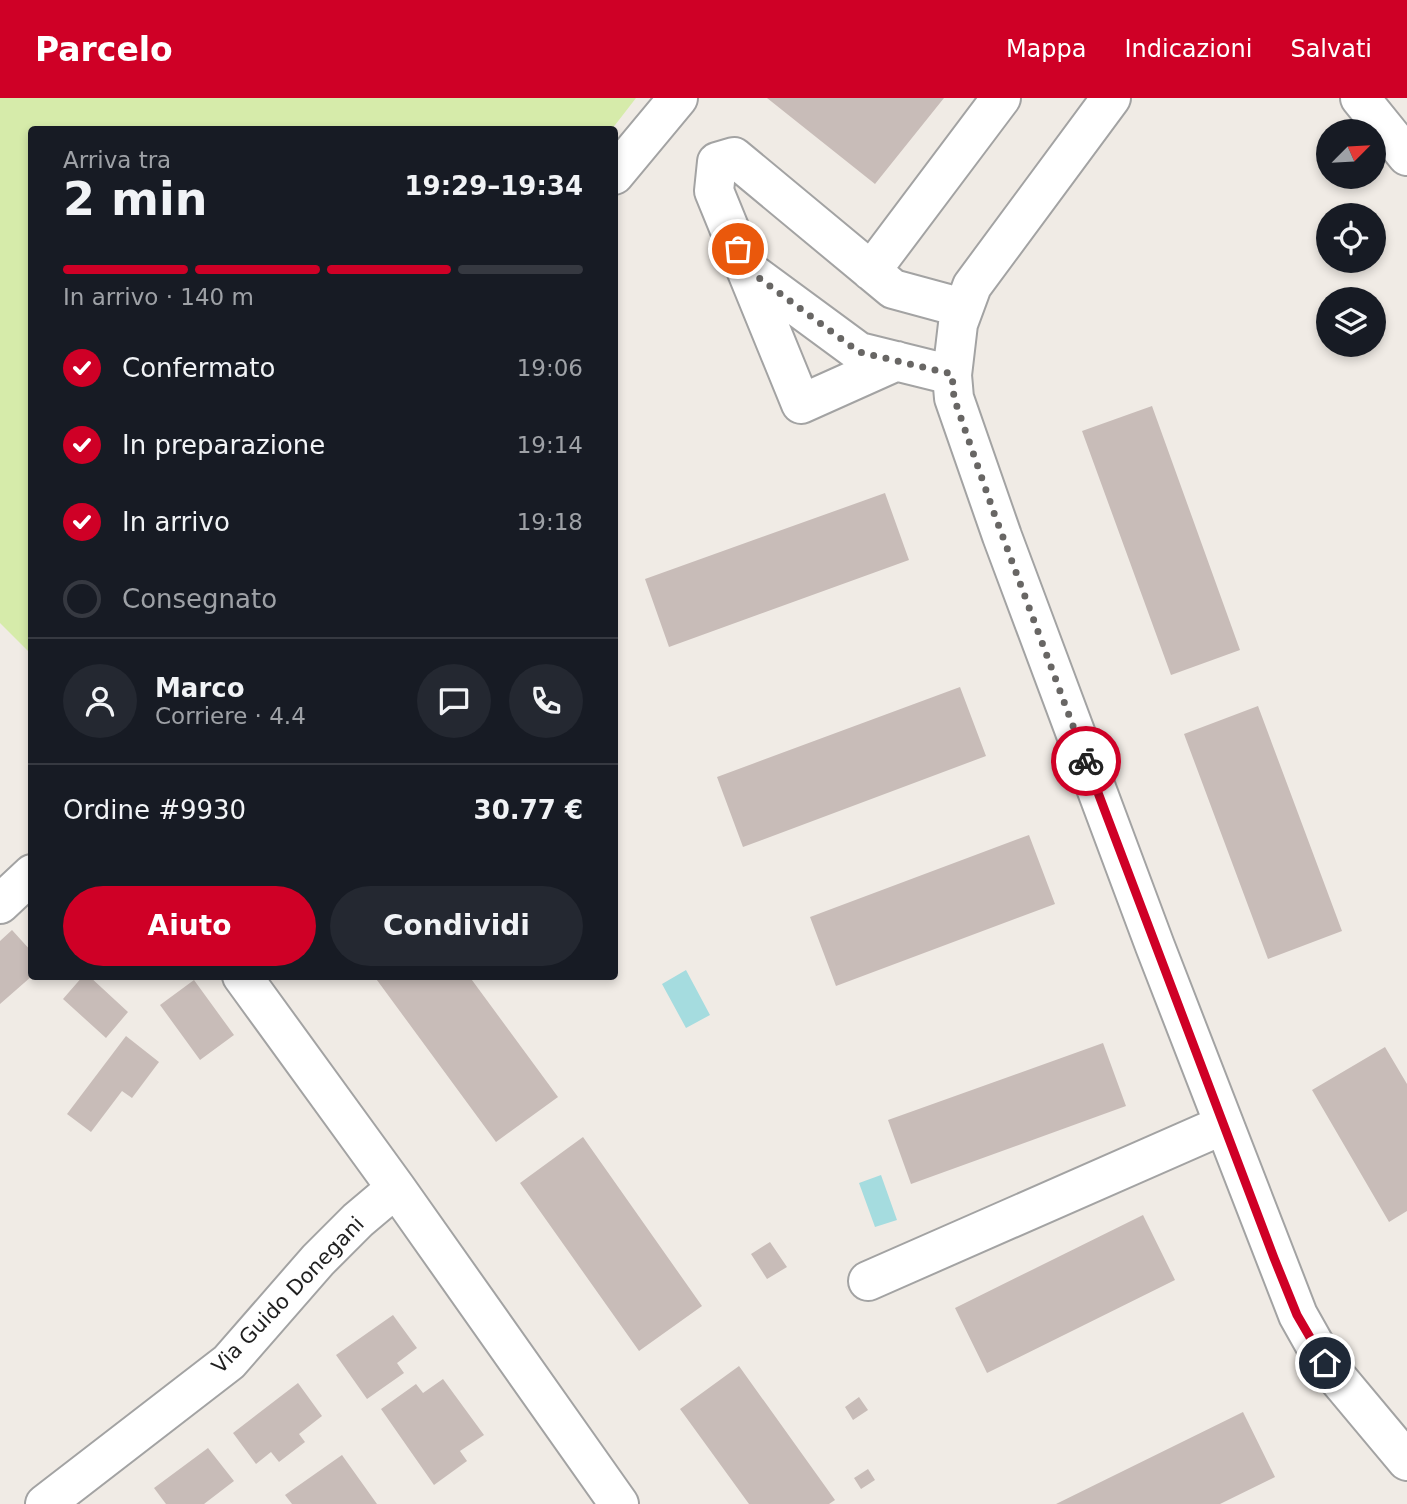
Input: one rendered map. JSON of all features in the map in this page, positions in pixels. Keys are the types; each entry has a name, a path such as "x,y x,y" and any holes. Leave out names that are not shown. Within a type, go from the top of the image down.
{"street":[{"path":"618,170 678,98"},
{"path":"871,271 1001,98"},
{"path":"1111,98 972,286 958,324 952,374 954,398 1002,536 1297,1315 1325,1363 1407,1461"},
{"path":"1360,98 1407,156"},
{"path":"897,361 801,404 715,191 718,162 734,157 893,289 963,308"},
{"path":"747,269 859,352 952,374"},
{"path":"0,904 28,878"},
{"path":"245,980 396,1188 619,1504"},
{"path":"868,1281 1223,1125"},
{"name":"Via Guido Donegani","path":"45,1504 229,1362 318,1260 358,1220 396,1188"}],"green space":[{"path":"0,98 636,98 614,126 28,126 28,651 0,623"}],"water":[{"path":"686,970 710,1015 686,1028 662,984"},
{"path":"881,1175 897,1220 875,1227 859,1183"}],"building":[{"path":"767,98 944,98 875,184"},
{"path":"1152,406 1240,650 1171,675 1082,431"},
{"path":"885,493 909,560 669,647 645,579"},
{"path":"960,687 986,756 743,847 717,777"},
{"path":"1258,706 1342,931 1268,959 1184,734"},
{"path":"1029,835 1055,904 836,986 810,917"},
{"path":"12,930 28,948 28,980 0,1004 0,941"},
{"path":"80,980 93,980 128,1012 106,1038 63,999"},
{"path":"194,980 234,1035 200,1060 160,1005"},
{"path":"377,980 472,980 558,1097 496,1142"},
{"path":"126,1036 159,1062 132,1098 122,1091 91,1132 67,1114"},
{"path":"1103,1043 1126,1106 911,1184 888,1120"},
{"path":"1385,1047 1407,1084 1407,1211 1389,1222 1312,1090"},
{"path":"583,1137 702,1306 639,1351 520,1183"},
{"path":"1143,1215 1175,1280 987,1373 955,1308"},
{"path":"770,1242 787,1267 767,1279 751,1254"},
{"path":"393,1315 417,1348 397,1363 404,1373 367,1399 336,1355"},
{"path":"739,1366 835,1500 829,1504 749,1504 680,1409"},
{"path":"443,1379 484,1435 460,1451 467,1461 434,1485 381,1409 416,1384 423,1393"},
{"path":"298,1383 322,1416 299,1434 305,1442 279,1462 271,1452 256,1464 233,1433"},
{"path":"859,1397 868,1410 853,1420 845,1407"},
{"path":"1243,1412 1275,1477 1220,1504 1056,1504"},
{"path":"208,1448 234,1481 204,1504 166,1504 154,1488"},
{"path":"342,1455 377,1504 292,1504 285,1495"},
{"path":"868,1469 875,1480 861,1489 854,1478"}],"way so far":[{"path":"738,249 747,269 859,352 952,374 954,398 1086,761"}],"route":[{"path":"1086,761 1274,1258 1297,1315 1325,1363"}]}
